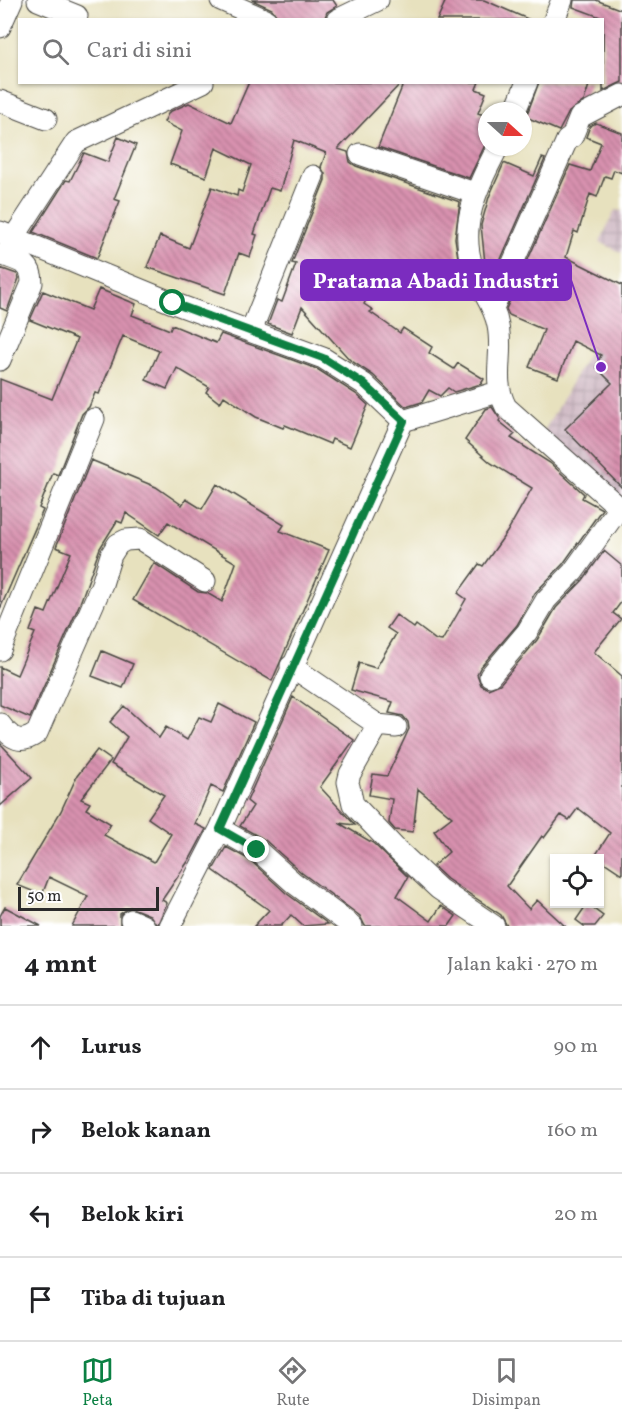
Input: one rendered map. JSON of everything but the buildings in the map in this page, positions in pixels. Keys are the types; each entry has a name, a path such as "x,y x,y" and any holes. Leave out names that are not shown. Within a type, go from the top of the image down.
{"street":[{"path":"0,27 12,0"},
{"path":"38,0 77,16"},
{"path":"221,0 262,18"},
{"path":"341,18 378,0"},
{"path":"555,18 562,0"},
{"path":"199,84 76,142 7,235 173,303 305,350 347,372 404,421"},
{"path":"519,102 526,84"},
{"path":"492,308 567,140 572,137 580,117 622,95"},
{"path":"0,101 46,119"},
{"path":"360,154 474,193"},
{"path":"490,676 527,632 546,600 573,572 621,509 506,407 498,392 498,326 475,274 467,236 474,193 493,156"},
{"path":"251,331 313,176"},
{"path":"0,254 28,264 32,271 32,283 0,360"},
{"path":"170,926 220,829 291,666 404,421 498,392"},
{"path":"0,649 94,419"},
{"path":"0,724 8,735 16,739 29,739 37,733 102,584 111,555 118,544 126,540 140,539 205,581"},
{"path":"291,666 387,726 350,774 348,782 353,804 394,848 439,889 494,926"},
{"path":"220,829 257,850 294,883 352,926"}],"shaded area":[{"path":"615,210 622,211 622,253 600,242"},
{"path":"622,294 622,518 539,440"}],"place":[{"name":"Pratama Abadi Industri","path":"601,367"}],"route":[{"path":"173,303 323,358 364,384 404,421 363,506 220,829 257,850"}]}
